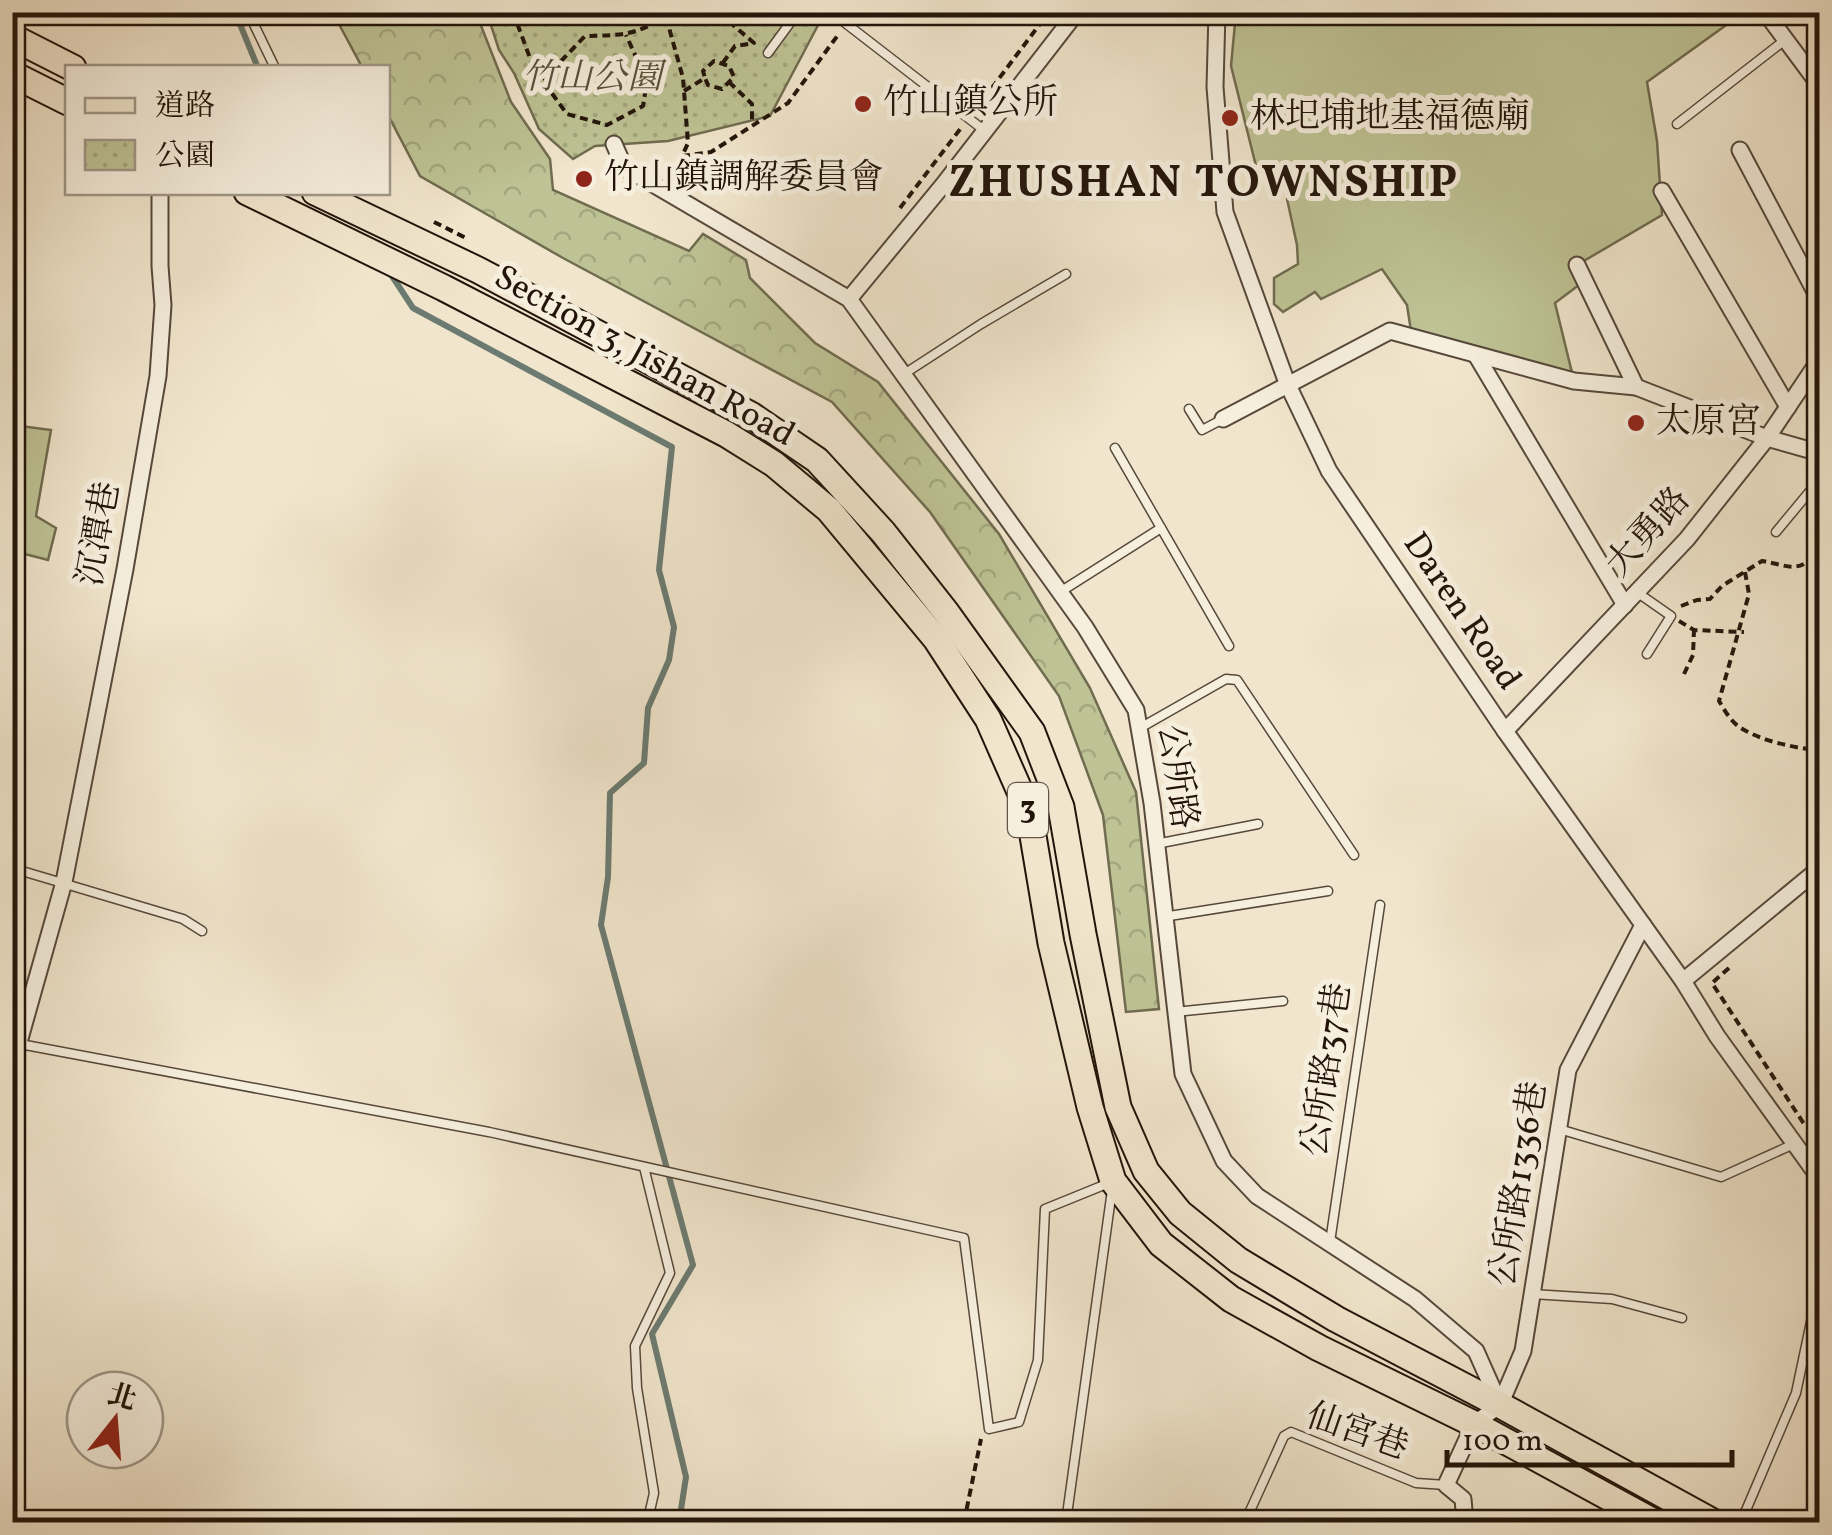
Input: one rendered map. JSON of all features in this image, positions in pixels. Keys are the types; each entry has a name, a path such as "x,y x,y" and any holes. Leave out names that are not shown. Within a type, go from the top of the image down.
{"main road":[{"path":"12,36 66,65"},
{"path":"12,74 65,100"},
{"name":"Section 3, Jishan Road","path":"254,195 726,434 774,464 829,510 936,639 988,719 1028,812 1051,944 1090,1107 1114,1181 1160,1244 1231,1299 1654,1522"},
{"name":"Section 3, Jishan Road","path":"339,200 751,414 816,460 894,545 1032,732 1061,807 1118,1107 1146,1171 1180,1213 1238,1260 1336,1319 1500,1404 1712,1522"}],"street":[{"path":"849,300 1076,12"},
{"name":"Daren Road","path":"1217,12 1215,87 1225,212 1287,384 1329,472 1505,731 1820,1179"},
{"path":"1765,12 1820,86"},
{"name":"公所路","path":"614,144 624,167 849,300 1085,627 1136,710 1152,802 1183,1074 1224,1160 1256,1196 1414,1299 1476,1351 1500,1404"},
{"path":"1740,150 1820,302"},
{"path":"1662,191 1788,407"},
{"name":"沉潭巷","path":"12,1068 20,1044 20,1012 64,882 158,376 164,305 160,195"},
{"path":"1577,265 1636,387"},
{"path":"1223,419 1390,330 1574,380 1636,387 1767,438 1820,453"},
{"path":"1476,355 1625,605"},
{"name":"大勇路","path":"1505,731 1688,539 1767,438 1820,359"},
{"path":"1683,981 1820,868"},
{"name":"公所路1336巷","path":"1500,1404 1523,1352 1568,1070 1643,925"},
{"path":"1465,1522 1463,1499 1446,1485 1474,1424 1500,1404"}],"lane":[{"path":"248,12 274,65"},
{"path":"768,53 798,12"},
{"path":"831,12 985,132"},
{"path":"1677,124 1785,40"},
{"path":"326,231 339,200"},
{"path":"903,375 1066,274"},
{"path":"1189,410 1202,430 1223,419"},
{"path":"1115,448 1230,646"},
{"path":"1776,532 1820,480"},
{"path":"1060,592 1161,528"},
{"path":"1638,592 1671,616 1647,654"},
{"path":"1139,728 1226,679 1237,680 1354,855"},
{"path":"1156,844 1258,824"},
{"path":"12,868 183,919 202,932"},
{"path":"1164,917 1328,891"},
{"name":"公所路37巷","path":"1330,1244 1380,905"},
{"path":"1175,1012 1283,1000"},
{"path":"20,1044 489,1132 964,1238 988,1429 1019,1422 1038,1360 1045,1209 1114,1181"},
{"path":"1559,1129 1721,1177 1794,1144"},
{"path":"644,1167 670,1273 636,1346 637,1388 654,1493 645,1522"},
{"path":"1066,1522 1114,1181"},
{"path":"1741,1522 1796,1392 1820,1279"},
{"path":"1532,1294 1612,1299 1682,1318"},
{"name":"仙宮巷","path":"1246,1522 1284,1436 1290,1432 1416,1483 1446,1485"}],"path":[{"path":"512,12 534,69 567,114 608,125 643,106 647,82 626,35"},
{"path":"900,208 1048,12"},
{"path":"542,80 585,36 640,32 667,14 682,78 688,144 674,174"},
{"path":"718,14 754,44 735,46 722,64"},
{"path":"682,156 711,152 788,104 845,25"},
{"path":"714,61 722,64 729,66 734,77 722,89 708,85 703,71 714,61"},
{"path":"684,91 705,78"},
{"path":"730,82 752,104 752,126"},
{"path":"1741,632 1694,630 1671,616 1684,604 1710,600 1722,586 1762,561 1799,568 1820,550"},
{"path":"1745,572 1750,594 1719,702 1740,728 1769,740 1815,750 1820,746"},
{"path":"1684,674 1693,655 1694,630"},
{"path":"1738,959 1712,983 1809,1132"},
{"path":"964,1522 981,1442 985,1401"}],"green space":[{"name":"竹山公園","path":"825,12 770,116 668,141 595,146 573,159 539,129 499,50 487,13"},
{"path":"333,13 476,13 511,102 550,159 553,190 689,251 703,234 746,260 750,278 815,343 878,382 999,534 1090,688 1136,792 1159,1009 1126,1012 1103,815 1059,696 930,512 832,402 563,258 420,176 390,119 390,65 361,65"},
{"path":"1236,13 1743,13 1647,82 1657,141 1662,215 1577,265 1579,285 1555,303 1574,381 1411,331 1407,305 1382,269 1321,299 1315,292 1283,312 1274,304 1274,278 1298,264 1287,199 1296,180 1257,170 1231,66"},
{"path":"13,425 51,430 36,516 56,528 48,560 13,551"}],"waterway":[{"path":"235,12 257,65"},
{"path":"390,273 413,308 672,447 659,570 674,627 669,660 648,708 644,763 610,793 608,877 601,925 693,1265 652,1334 686,1477 677,1522"}],"place":[{"name":"竹山鎮公所","path":"863,104"},
{"name":"林圯埔地基福德廟","path":"1230,118"},
{"name":"竹山鎮調解委員會","path":"584,179"},
{"name":"太原宮","path":"1636,423"}],"district":[{"name":"ZHUSHAN TOWNSHIP","path":"1204,184"}]}
